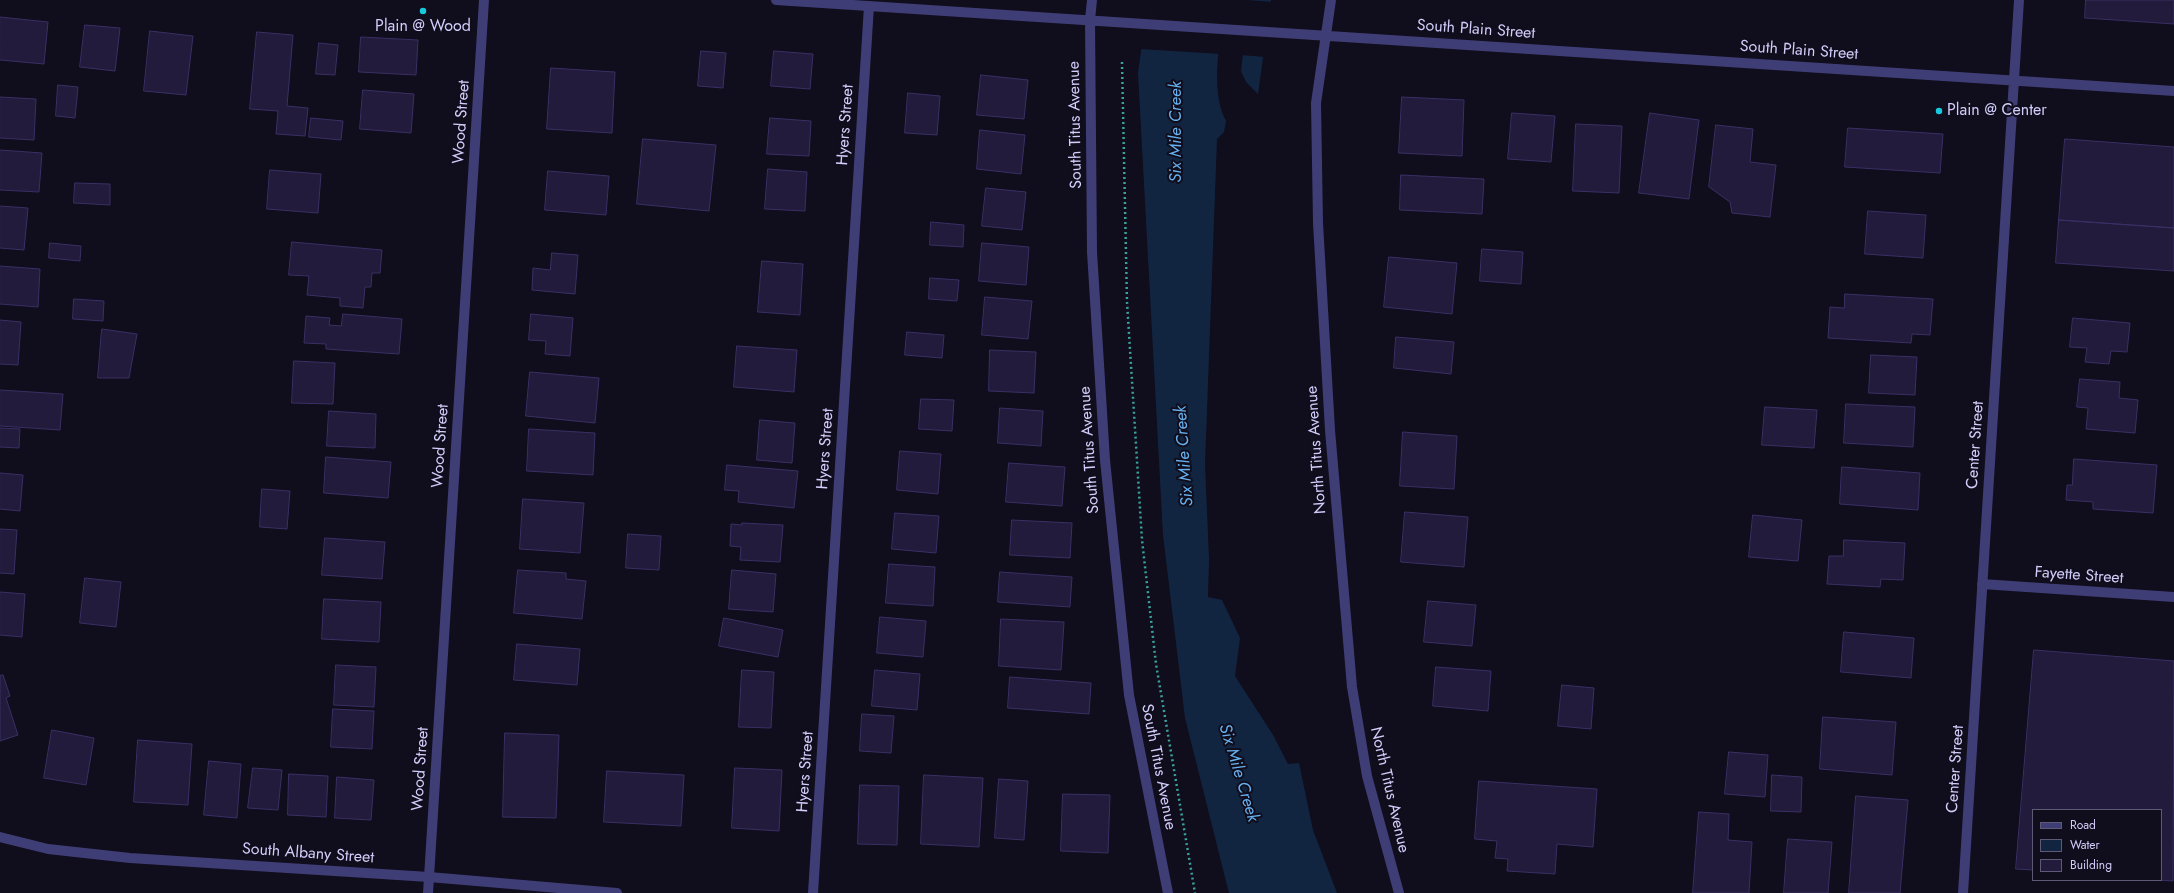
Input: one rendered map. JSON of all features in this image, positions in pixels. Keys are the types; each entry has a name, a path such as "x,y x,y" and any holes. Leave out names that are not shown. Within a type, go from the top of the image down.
{"street":[{"name":"Wood Street","path":"428,893 484,0"},
{"name":"South Plain Street","path":"776,0 2174,91"},
{"name":"South Titus Avenue","path":"1092,0 1090,20 1092,252 1104,460 1128,687 1168,893"},
{"name":"North Titus Avenue","path":"1331,0 1316,103 1318,223 1330,430 1352,687 1367,776 1399,893"},
{"name":"Center Street","path":"1963,893 2020,0"},
{"name":"Hyers Street","path":"813,893 869,6"},
{"name":"Fayette Street","path":"1982,584 2174,598"},
{"name":"South Albany Street","path":"0,836 48,849 130,858 429,877 617,893"}],"path":[{"path":"1122,62 1127,302 1142,540 1156,664 1195,893"}],"water":[{"name":"Six Mile Creek","path":"1148,0 1225,3 1219,47 1217,79 1221,108 1226,121 1224,132 1217,139 1205,464 1209,559 1208,597 1222,600 1240,638 1235,676 1273,735 1288,764 1299,763 1313,830 1337,893 1229,893 1185,718 1163,535 1138,73"},
{"path":"1249,0 1271,0 1258,94 1246,82 1241,71"}],"pier":[{"path":"1146,0 1228,0 1221,54 1140,49"},
{"path":"1247,0 1273,2 1265,57 1241,55"}],"building":[{"path":"2086,0 2174,0 2174,24 2085,18"},
{"path":"0,17 48,22 44,64 0,60"},
{"path":"85,25 120,28 115,71 80,67"},
{"path":"150,31 193,36 186,95 144,91"},
{"path":"257,32 293,35 287,106 308,108 305,136 276,134 278,111 250,109"},
{"path":"361,37 418,40 416,75 359,72"},
{"path":"319,43 338,45 335,75 316,74"},
{"path":"701,51 726,53 723,88 698,86"},
{"path":"774,51 813,54 810,89 771,86"},
{"path":"551,68 615,72 612,133 547,129"},
{"path":"981,75 1028,80 1024,119 977,115"},
{"path":"58,85 78,87 75,118 56,116"},
{"path":"363,90 414,94 411,133 360,129"},
{"path":"908,93 940,96 937,135 905,133"},
{"path":"0,97 36,99 34,140 0,138"},
{"path":"1402,97 1464,100 1462,156 1399,153"},
{"path":"1512,113 1555,116 1551,162 1508,159"},
{"path":"1650,113 1699,120 1689,199 1639,193"},
{"path":"311,118 343,121 341,140 309,137"},
{"path":"770,118 811,121 809,156 767,154"},
{"path":"1576,124 1622,126 1619,193 1573,191"},
{"path":"1716,125 1753,129 1750,162 1776,165 1770,217 1732,213 1730,202 1709,187"},
{"path":"1848,128 1943,134 1940,173 1845,167"},
{"path":"980,130 1025,135 1021,174 977,169"},
{"path":"643,139 716,145 709,211 637,204"},
{"path":"2065,139 2174,147 2174,228 2059,220"},
{"path":"0,150 42,153 39,192 0,190"},
{"path":"768,169 807,172 805,211 765,209"},
{"path":"270,170 321,174 318,213 267,209"},
{"path":"548,171 609,176 606,215 545,210"},
{"path":"1401,175 1484,179 1482,214 1400,210"},
{"path":"75,183 110,184 110,205 74,203"},
{"path":"986,188 1026,192 1022,230 982,226"},
{"path":"0,206 28,208 24,250 0,248"},
{"path":"1868,211 1926,215 1923,258 1865,254"},
{"path":"2059,220 2174,228 2174,271 2056,263"},
{"path":"931,222 964,225 963,247 930,245"},
{"path":"292,242 382,250 380,273 372,273 371,287 365,287 363,308 340,306 340,298 307,295 309,276 289,275"},
{"path":"50,243 81,246 80,261 49,258"},
{"path":"982,243 1029,247 1026,285 979,281"},
{"path":"1482,249 1523,252 1521,284 1480,281"},
{"path":"552,253 578,255 575,294 532,290 533,268 550,270"},
{"path":"1389,257 1457,263 1452,314 1384,307"},
{"path":"762,261 803,264 800,315 758,312"},
{"path":"0,266 40,269 38,307 0,304"},
{"path":"930,278 959,280 957,301 929,299"},
{"path":"1845,294 1933,299 1930,335 1912,334 1911,343 1828,338 1830,307 1844,308"},
{"path":"985,297 1032,301 1028,339 982,335"},
{"path":"74,299 104,301 103,321 73,319"},
{"path":"343,314 402,319 399,354 326,349 326,344 304,343 306,316 330,318 329,325 341,326"},
{"path":"531,314 573,318 570,356 545,354 546,341 529,340"},
{"path":"2073,318 2130,323 2127,352 2111,351 2109,364 2085,362 2087,348 2070,347"},
{"path":"0,320 21,322 18,365 0,364"},
{"path":"102,329 137,334 129,378 98,378"},
{"path":"907,332 944,335 942,358 905,355"},
{"path":"1396,337 1454,342 1451,374 1394,368"},
{"path":"737,346 797,350 794,392 734,387"},
{"path":"990,350 1036,352 1034,393 989,391"},
{"path":"1871,355 1917,357 1915,395 1869,393"},
{"path":"294,361 335,363 333,404 292,403"},
{"path":"530,372 599,378 595,423 526,416"},
{"path":"2080,379 2120,382 2119,398 2138,400 2135,433 2086,429 2088,408 2077,407"},
{"path":"0,390 63,394 60,430 0,426"},
{"path":"921,399 954,400 952,431 919,429"},
{"path":"1846,404 1915,407 1913,447 1844,443"},
{"path":"1765,407 1817,410 1814,448 1762,445"},
{"path":"1000,408 1043,411 1041,446 998,443"},
{"path":"329,411 376,414 375,448 327,446"},
{"path":"760,420 795,423 792,463 757,460"},
{"path":"0,428 20,429 19,448 0,447"},
{"path":"529,429 595,433 593,475 527,471"},
{"path":"1403,432 1457,436 1454,489 1400,486"},
{"path":"900,451 941,454 938,494 897,490"},
{"path":"326,457 391,462 388,498 324,493"},
{"path":"2074,459 2157,465 2153,513 2093,509 2093,502 2066,500 2067,485 2072,485"},
{"path":"1009,463 1065,467 1062,506 1006,502"},
{"path":"727,465 798,471 794,508 738,502 739,491 725,490"},
{"path":"1842,467 1920,473 1918,510 1840,504"},
{"path":"0,473 23,475 20,511 0,509"},
{"path":"262,489 290,491 287,529 260,527"},
{"path":"523,499 584,503 580,553 520,549"},
{"path":"1405,512 1468,517 1464,567 1401,562"},
{"path":"895,513 939,516 936,553 892,549"},
{"path":"1753,515 1802,520 1798,561 1749,557"},
{"path":"1012,520 1072,523 1070,558 1010,555"},
{"path":"742,523 783,525 780,562 740,560 741,547 730,546 731,524 742,525"},
{"path":"0,529 17,530 14,574 0,573"},
{"path":"628,534 661,536 659,570 626,568"},
{"path":"325,538 385,542 382,579 322,575"},
{"path":"1844,540 1905,543 1903,580 1881,579 1880,587 1827,584 1829,556 1843,556"},
{"path":"889,564 935,567 933,606 886,603"},
{"path":"518,570 566,573 566,579 586,581 582,619 514,613"},
{"path":"732,570 776,574 773,612 729,609"},
{"path":"1000,572 1072,577 1070,607 998,602"},
{"path":"85,578 121,582 116,627 80,623"},
{"path":"0,592 25,594 22,637 0,635"},
{"path":"324,599 381,602 379,642 322,639"},
{"path":"1428,601 1476,605 1472,646 1424,642"},
{"path":"880,617 926,621 923,657 877,653"},
{"path":"724,618 783,630 778,657 719,646"},
{"path":"1001,619 1064,622 1061,670 999,666"},
{"path":"1844,632 1914,638 1911,678 1841,672"},
{"path":"517,644 580,649 577,685 514,680"},
{"path":"2034,650 2174,661 2173,881 2162,880 2162,809 2032,809 2032,870 2016,869"},
{"path":"336,665 376,667 374,707 334,705"},
{"path":"1436,667 1491,671 1488,711 1433,706"},
{"path":"742,670 774,672 771,728 739,727"},
{"path":"875,670 920,674 917,710 872,706"},
{"path":"3,675 10,696 6,698 18,735 0,741 0,676"},
{"path":"1010,677 1091,683 1089,714 1008,708"},
{"path":"1562,685 1594,688 1591,729 1558,726"},
{"path":"333,709 374,711 372,749 331,747"},
{"path":"862,714 894,716 891,753 860,751"},
{"path":"1823,717 1896,722 1892,775 1820,769"},
{"path":"52,730 94,738 86,785 44,778"},
{"path":"505,733 559,735 556,818 503,817"},
{"path":"138,740 192,744 188,805 134,802"},
{"path":"1729,752 1768,755 1765,797 1725,794"},
{"path":"209,761 241,764 237,818 204,815"},
{"path":"253,768 282,770 278,810 248,808"},
{"path":"735,768 782,770 779,831 732,828"},
{"path":"607,771 684,775 681,826 604,822"},
{"path":"289,774 328,776 326,817 288,815"},
{"path":"924,775 983,778 979,847 921,844"},
{"path":"1772,775 1802,777 1801,812 1771,811"},
{"path":"337,777 374,780 371,820 335,818"},
{"path":"999,779 1028,781 1024,840 995,838"},
{"path":"1479,781 1597,789 1593,847 1557,844 1555,874 1507,871 1508,859 1495,858 1497,841 1475,839"},
{"path":"860,785 899,786 897,845 858,844"},
{"path":"1063,794 1110,795 1108,853 1061,851"},
{"path":"1856,796 1908,800 1900,893 1849,893"},
{"path":"1699,812 1729,814 1728,840 1752,842 1749,893 1693,893"},
{"path":"1788,839 1832,842 1828,893 1784,893"}],"place":[{"name":"Plain @ Wood","path":"423,11"},
{"name":"Plain @ Center","path":"1939,111"}]}
